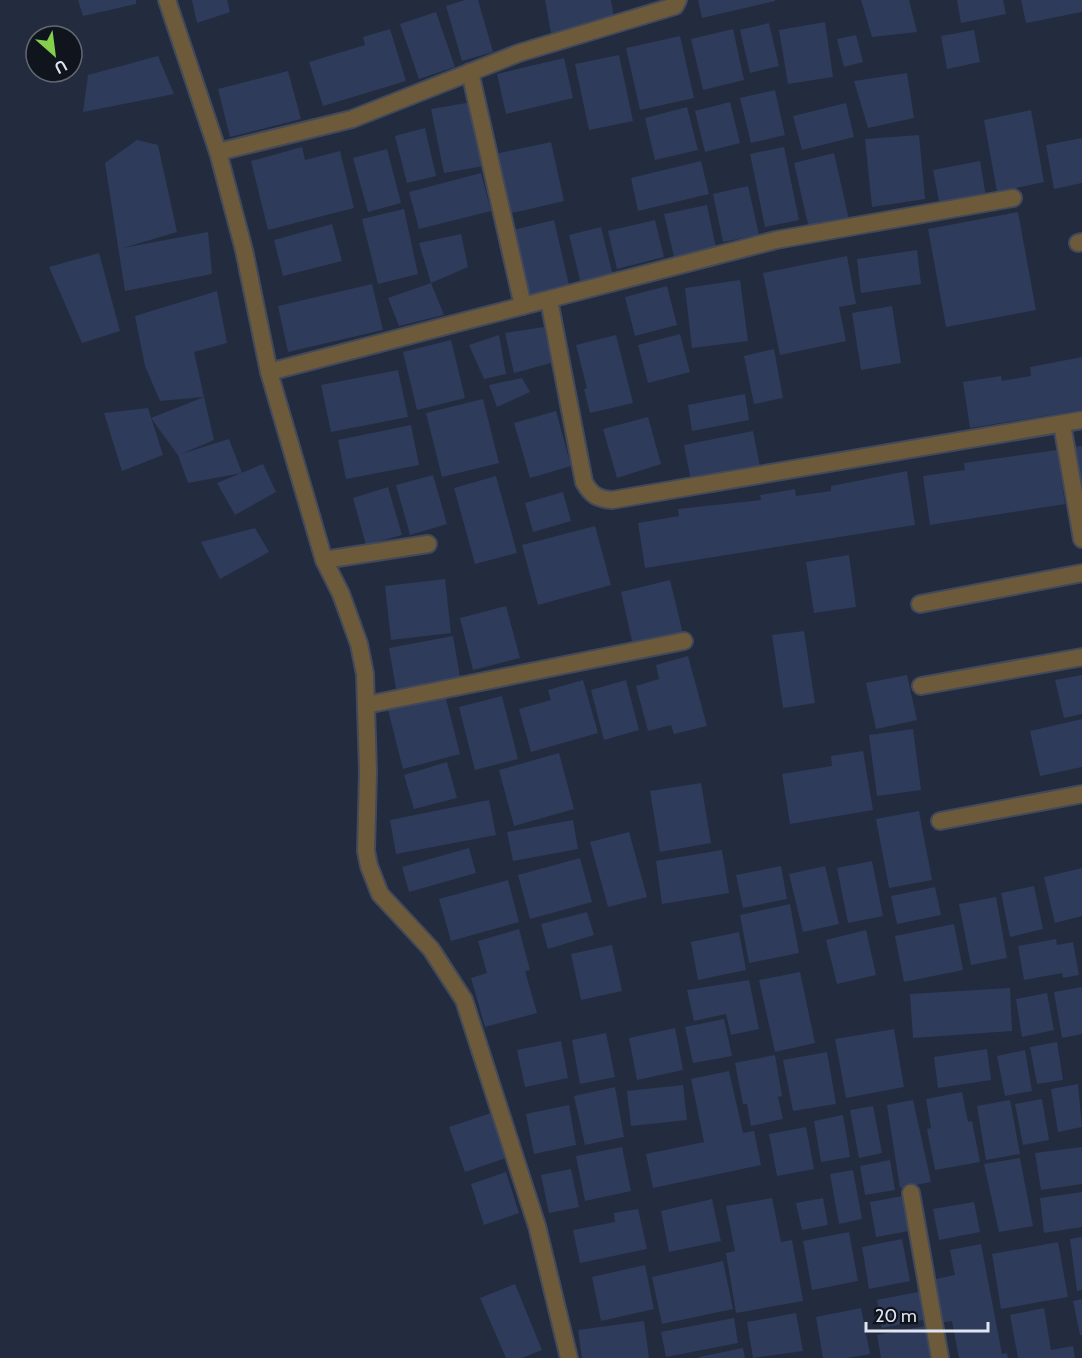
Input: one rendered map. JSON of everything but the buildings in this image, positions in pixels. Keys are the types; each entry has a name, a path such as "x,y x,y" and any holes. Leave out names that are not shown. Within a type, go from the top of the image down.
{"street":[{"path":"167,0 218,152 244,250 269,372 324,560 341,594 359,644 365,674 368,772 366,851 369,866 380,894 431,949 464,1000 537,1226 569,1358"},
{"path":"218,152 352,119 519,53 675,6 678,0"},
{"path":"470,72 523,306"},
{"path":"269,372 776,240 1013,198"},
{"path":"549,300 584,482 590,493 601,499 612,500 1082,420"},
{"path":"1062,424 1082,538"},
{"path":"324,560 428,544"},
{"path":"920,604 1082,573"},
{"path":"366,705 684,641"},
{"path":"921,686 1082,657"},
{"path":"940,821 1082,794"},
{"path":"911,1193 940,1358"}]}
